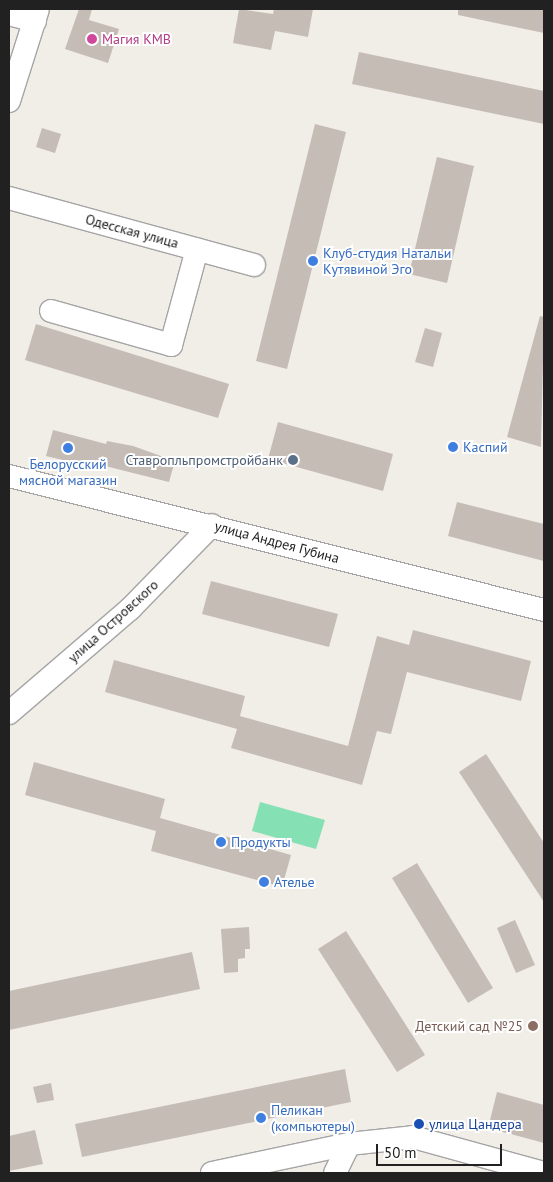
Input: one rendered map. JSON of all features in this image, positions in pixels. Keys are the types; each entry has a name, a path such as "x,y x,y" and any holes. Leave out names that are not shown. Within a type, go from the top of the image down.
{"street":[{"path":"9,14 36,15 9,101"},
{"name":"Одесская улица","path":"9,198 254,265"},
{"path":"51,311 171,345 197,249"},
{"name":"улица Андрея Губина","path":"9,476 212,525 544,610"},
{"name":"улица Островского","path":"9,713 130,609 212,525"},
{"path":"212,1173 349,1144 413,1137 504,1168 544,1173"},
{"path":"335,1173 349,1144"}],"green space":[{"path":"260,802 325,820 316,849 252,831"}],"building":[{"name":"Магия КМВ","path":"79,9 92,9 89,20 119,29 108,63 65,49"},
{"path":"239,9 273,14 274,9 313,9 308,37 275,31 271,50 233,43"},
{"path":"458,9 544,9 544,33 458,15"},
{"path":"359,52 544,91 544,124 352,84"},
{"path":"315,124 346,132 287,369 256,361"},
{"path":"42,128 61,134 55,153 36,147"},
{"path":"437,157 474,166 447,283 409,274"},
{"path":"540,316 544,317 541,447 507,437"},
{"path":"36,324 229,384 218,418 25,360"},
{"path":"425,328 442,333 433,367 415,362"},
{"path":"278,422 393,454 383,491 268,459"},
{"path":"53,430 106,444 107,441 133,446 175,461 169,482 85,461 84,465 46,456"},
{"path":"457,502 544,524 544,561 448,536"},
{"path":"211,581 338,614 329,647 202,614"},
{"path":"413,630 531,661 521,701 407,672 391,734 377,731 362,785 231,748 237,729 105,692 114,660 245,696 240,716 348,746 377,636 409,645"},
{"path":"486,754 544,843 544,902 459,772"},
{"path":"34,762 165,799 160,818 291,855 282,887 151,851 156,831 25,795"},
{"path":"417,863 493,988 468,1003 392,878"},
{"path":"515,920 535,965 516,973 497,928"},
{"path":"249,927 250,949 245,949 245,958 238,959 238,972 224,973 221,929"},
{"path":"346,931 425,1055 397,1072 318,949"},
{"path":"192,952 200,989 9,1030 9,991"},
{"path":"345,1069 351,1102 82,1157 75,1124"},
{"path":"51,1083 54,1100 37,1103 33,1087"},
{"path":"497,1092 544,1105 544,1143 488,1128"},
{"path":"35,1130 43,1164 9,1171 9,1136"}],"place":[{"name":"Магия КМВ","path":"92,39"},
{"name":"Клуб-студия Натальи Кутявиной Эго","path":"313,261"},
{"name":"Каспий","path":"453,447"},
{"name":"Белорусский мясной магазин","path":"68,448"},
{"name":"Ставропльпромстройбанк","path":"293,460"},
{"name":"Продукты","path":"221,842"},
{"name":"Ателье","path":"264,882"},
{"name":"Детский сад №25","path":"533,1026"},
{"name":"Пеликан (компьютеры)","path":"261,1118"},
{"name":"улица Цандера","path":"419,1124"}]}
